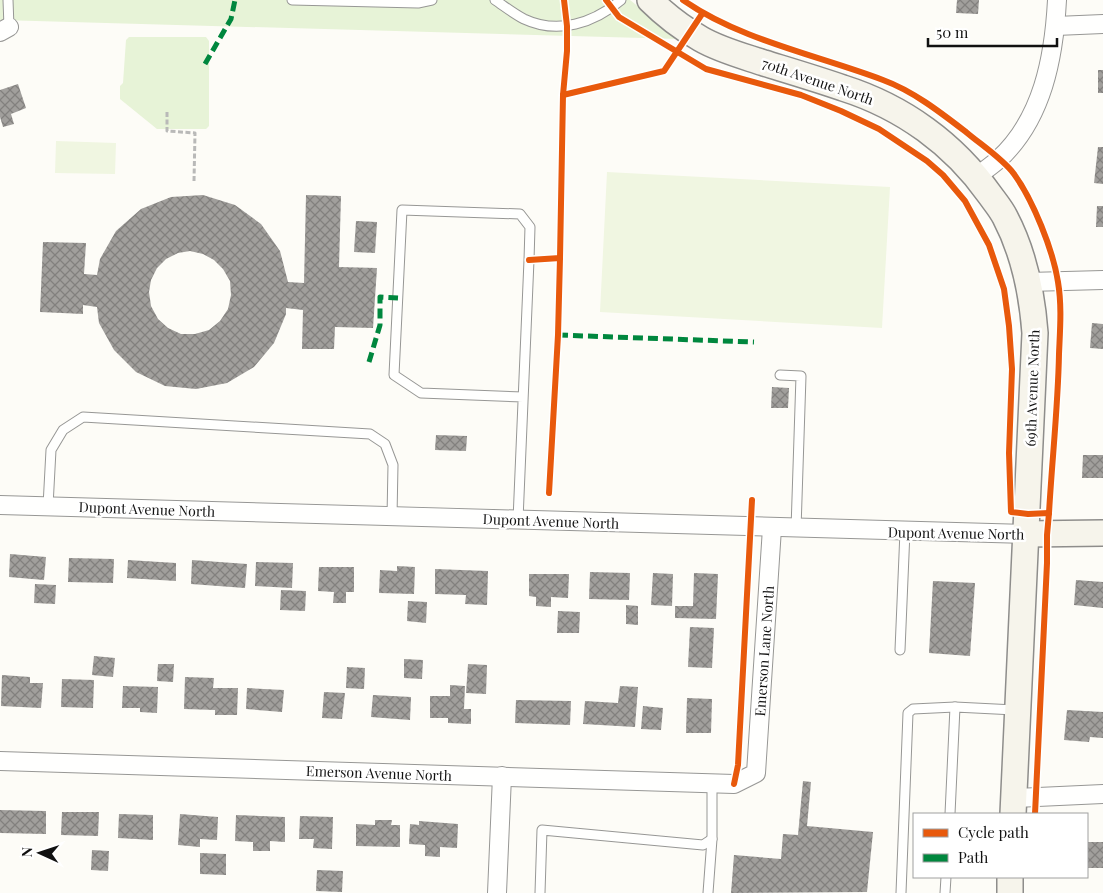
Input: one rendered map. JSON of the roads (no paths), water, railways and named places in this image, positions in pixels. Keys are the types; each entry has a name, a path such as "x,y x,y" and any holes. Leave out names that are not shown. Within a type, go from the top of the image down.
{"street":[{"path":"977,176 999,159 1030,118 1043,90 1056,26 1058,0"},
{"name":"70th Avenue North","path":"659,6 702,39 730,52 846,89 878,101 908,117 946,145 977,176"},
{"path":"1056,26 1103,24"},
{"name":"69th Avenue North","path":"977,176 1004,216 1020,253 1032,301 1036,333 1020,710 1014,806"},
{"path":"1028,282 1103,280"},
{"name":"Dupont Avenue North","path":"0,505 796,529 1026,534 1103,533"},
{"name":"Emerson Lane North","path":"756,774 772,528"},
{"name":"Emerson Avenue North","path":"0,761 712,784 734,784 756,774"},
{"path":"497,893 502,776"},
{"path":"1014,806 1103,794"},
{"path":"1010,878 1010,893"}],"lane":[{"path":"4,29 8,0"},
{"path":"292,0 418,3 432,0"},
{"path":"495,0 525,19 544,24 567,26 600,16 622,0"},
{"path":"518,520 530,227 520,214 402,210 394,375 421,393 523,397"},
{"path":"780,375 801,376 796,529"},
{"path":"48,506 51,450 63,430 83,417 370,434 385,444 393,465 392,517"},
{"path":"900,650 905,531"},
{"path":"950,813 955,707"},
{"path":"901,893 908,713 913,709 955,707 1020,710"},
{"path":"708,893 712,839 712,784"},
{"path":"540,893 542,830 703,845 712,839"},
{"path":"945,893 946,878"}]}
